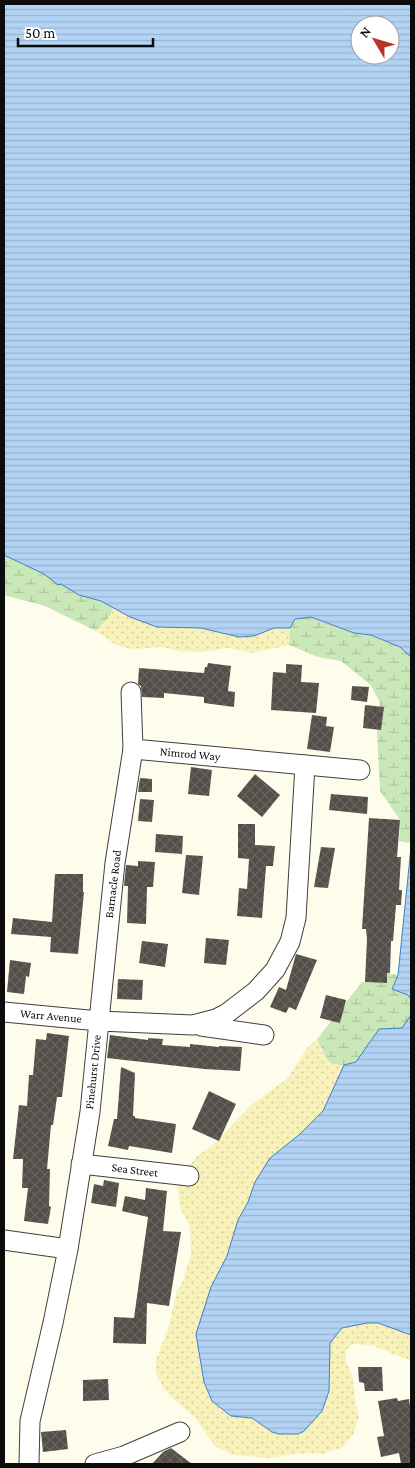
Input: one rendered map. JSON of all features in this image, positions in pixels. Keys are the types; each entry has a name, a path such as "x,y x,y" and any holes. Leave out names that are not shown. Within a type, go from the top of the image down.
{"street":[{"path":"131,692 133,749"},
{"name":"Nimrod Way","path":"133,749 360,770"},
{"name":"Barnacle Road","path":"98,1021 115,864 133,749"},
{"name":"Pinehurst Drive","path":"29,1464 29,1431 32,1405 53,1323 68,1249 90,1112 98,1021 193,1025 216,1019 226,1014 256,991 276,970 290,942 296,918 305,765"},
{"name":"Warr Avenue","path":"4,1012 98,1021"},
{"path":"193,1025 264,1035"},
{"name":"Sea Street","path":"81,1164 190,1176"},
{"path":"4,1240 68,1249"},
{"path":"95,1464 124,1456 180,1432"}],"green space":[{"path":"4,555 44,574 79,595 101,601 113,608 110,616 96,631 45,606 4,595"},
{"path":"311,617 354,633 371,635 400,647 411,657 411,843 399,841 400,820 380,791 377,732 381,715 379,701 371,685 341,661 318,657 289,645 290,628 295,619"},
{"path":"387,973 398,975 393,989 408,995 411,999 411,1015 402,1028 379,1029 356,1062 333,1065 327,1060 317,1039 362,982 387,983"}],"sand":[{"path":"113,608 130,617 157,627 201,628 239,637 254,636 274,628 290,628 289,645 252,653 228,648 201,652 178,651 162,647 132,649 116,645 96,631 110,616"},
{"path":"317,1039 329,1061 344,1065 323,1111 255,1182 248,1202 238,1220 227,1256 211,1287 231,1416 252,1418 272,1432 329,1391 330,1342 342,1328 367,1323 378,1323 411,1335 411,1361 374,1346 351,1345 346,1351 346,1361 352,1375 359,1416 353,1435 343,1447 323,1454 293,1454 271,1458 233,1455 215,1446 197,1420 164,1390 156,1373 156,1360 169,1326 177,1290 182,1283 191,1254 190,1227 180,1208 178,1189 181,1178 197,1156 214,1144 250,1106 288,1078 307,1048"}],"water":[{"path":"4,4 411,4 411,657 400,647 371,635 354,633 311,617 295,619 290,628 274,628 254,636 239,637 201,628 157,627 130,617 101,601 79,595 61,584 58,585 44,574 4,555"},
{"path":"411,847 411,999 408,995 392,989 398,975"},
{"path":"411,1015 411,1335 378,1323 367,1323 342,1328 330,1343 329,1391 322,1411 304,1431 298,1434 272,1432 252,1418 231,1416 212,1401 204,1382 196,1334 211,1287 227,1256 238,1220 248,1202 255,1182 270,1158 300,1134 323,1111 344,1065 356,1062 379,1029 402,1028"}],"building":[{"path":"208,663 231,666 228,691 235,692 234,707 204,703 204,697 164,693 164,698 142,697 141,686 138,684 139,668 204,673"},
{"path":"286,664 302,665 301,682 319,683 316,713 271,710 273,672 286,673"},
{"path":"352,686 369,687 367,702 351,700"},
{"path":"365,705 384,707 381,730 363,728"},
{"path":"312,715 327,717 326,726 334,727 330,752 307,749"},
{"path":"191,767 212,770 209,796 188,794"},
{"path":"255,774 280,795 262,817 237,796"},
{"path":"140,778 152,779 152,792 138,792"},
{"path":"331,794 368,797 367,814 329,810"},
{"path":"140,799 154,800 152,822 138,821"},
{"path":"369,818 400,820 397,857 401,857 399,890 402,890 401,905 396,905 393,941 391,941 390,973 387,973 387,983 365,982 367,939 366,929 362,929"},
{"path":"238,824 255,824 255,845 275,846 273,866 266,866 262,918 237,916 239,888 247,889 249,859 238,858"},
{"path":"156,834 183,836 182,854 155,852"},
{"path":"321,847 335,848 328,888 314,887"},
{"path":"186,855 203,856 199,895 182,893"},
{"path":"138,861 155,862 153,887 147,887 146,924 127,923 128,886 124,886 126,865 138,866"},
{"path":"55,874 83,874 84,892 78,954 50,952 51,937 11,934 13,918 52,922"},
{"path":"206,938 229,940 226,965 204,963"},
{"path":"142,941 168,944 165,967 139,963"},
{"path":"296,954 317,960 296,1010 289,1007 286,1013 270,1007 279,987 286,990"},
{"path":"10,960 31,963 29,977 26,976 24,994 7,992"},
{"path":"118,979 143,980 142,1000 117,999"},
{"path":"326,995 346,1000 340,1023 320,1018"},
{"path":"47,1033 69,1036 62,1097 57,1097 53,1125 51,1125 47,1169 50,1169 49,1206 51,1207 48,1224 24,1221 28,1188 22,1188 23,1159 13,1159 19,1105 27,1106 29,1075 33,1075 36,1039 46,1040"},
{"path":"110,1035 148,1040 148,1038 163,1039 162,1045 190,1047 190,1044 242,1047 240,1071 204,1069 107,1058"},
{"path":"121,1067 135,1073 133,1116 135,1118 176,1124 172,1153 129,1146 128,1150 108,1146 114,1119 117,1119"},
{"path":"209,1091 236,1104 219,1141 192,1129"},
{"path":"104,1180 119,1183 116,1207 91,1203 94,1184 103,1186"},
{"path":"146,1188 167,1191 163,1231 181,1232 169,1306 147,1303 146,1344 113,1343 114,1317 134,1318 148,1217 122,1211 125,1196 145,1200"},
{"path":"358,1367 382,1367 383,1391 365,1391 364,1383 359,1382"},
{"path":"108,1379 109,1400 83,1401 83,1380"},
{"path":"397,1398 398,1401 409,1399 411,1414 411,1464 401,1464 399,1453 381,1457 377,1437 384,1436 378,1401"},
{"path":"66,1430 68,1449 43,1452 41,1432"},
{"path":"171,1448 192,1464 152,1464 163,1452"}]}
